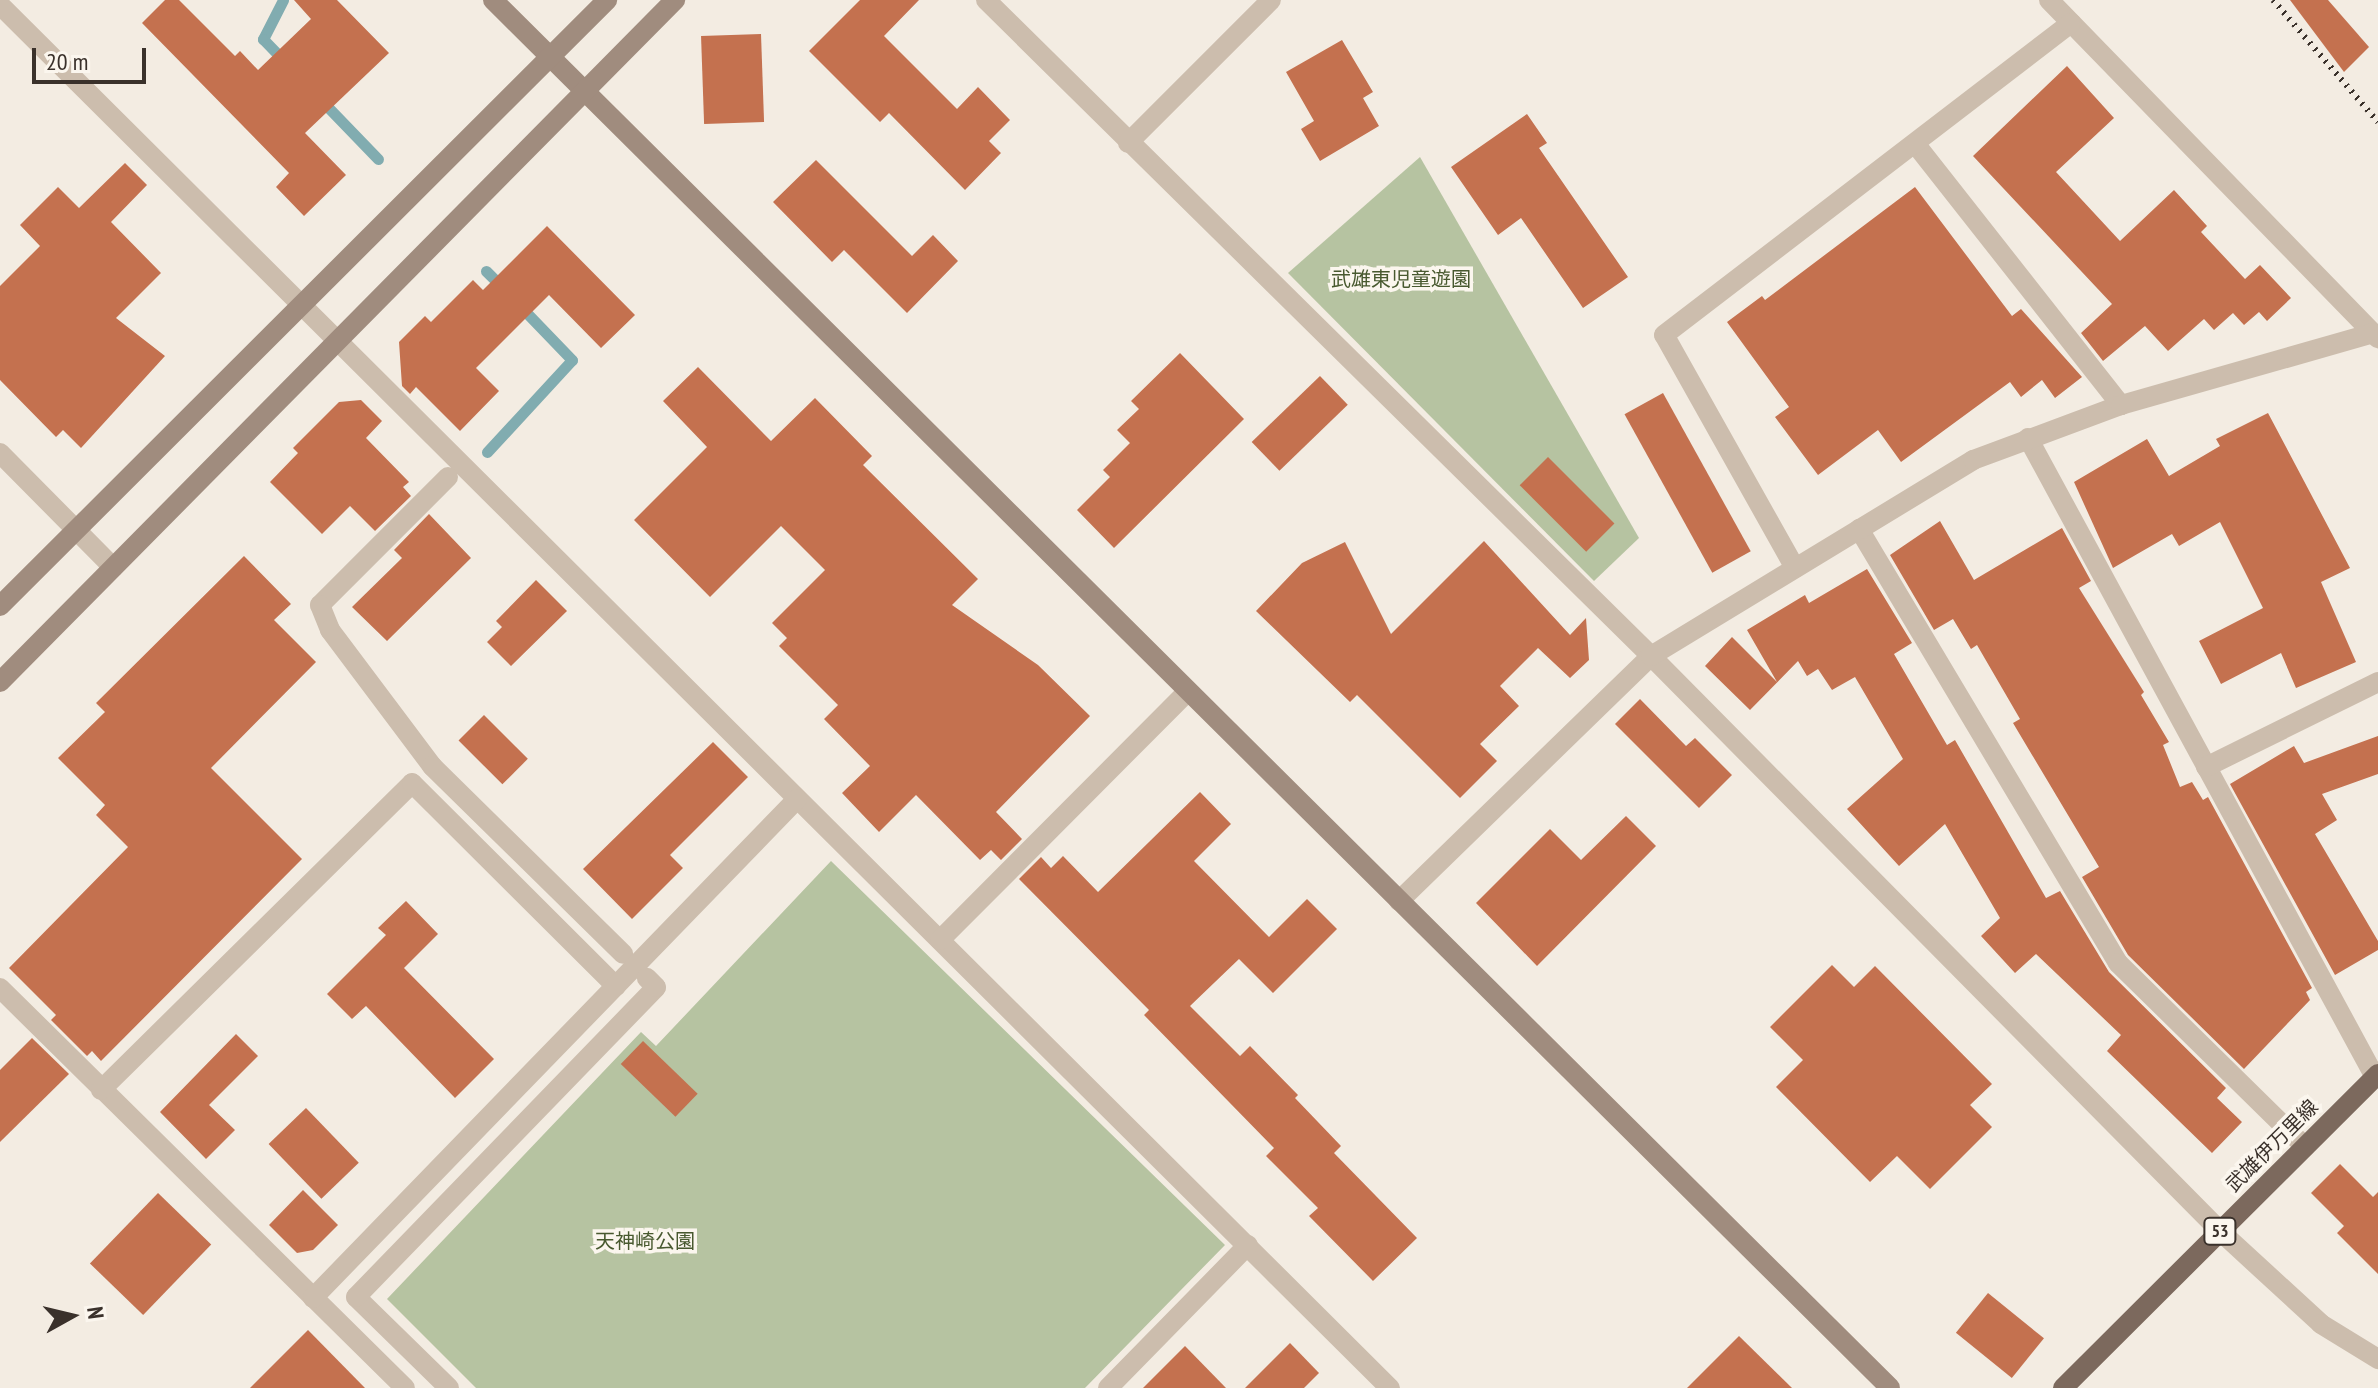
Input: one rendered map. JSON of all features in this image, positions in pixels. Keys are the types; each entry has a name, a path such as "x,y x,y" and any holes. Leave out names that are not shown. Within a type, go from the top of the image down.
{"main road":[{"name":"武雄伊万里線","path":"2063,1388 2377,1076"}],"street":[{"path":"493,0 1890,1388"},
{"path":"0,606 607,0"},
{"path":"0,682 675,0"},
{"path":"986,0 1651,656 2220,1231 2321,1324 2378,1359"},
{"path":"1128,143 1271,0"},
{"path":"1399,901 1651,656 1973,460 2121,405 2375,335 2049,0"},
{"path":"0,5 1390,1388"},
{"path":"1795,568 1664,335 1917,146 2071,23"},
{"path":"1917,146 2121,405"},
{"path":"2028,438 2377,1076"},
{"path":"0,453 113,567"},
{"path":"448,477 320,605 330,630 432,766 623,954"},
{"path":"1859,529 2118,963 2305,1147"},
{"path":"2206,767 2378,682"},
{"path":"940,940 1188,691"},
{"path":"101,1090 412,783 616,986"},
{"path":"313,1298 797,799"},
{"path":"449,1388 356,1297 656,987 647,978"},
{"path":"0,988 405,1388"},
{"path":"1108,1388 1248,1245"}],"green space":[{"name":"武雄東児童遊園","path":"1420,157 1639,538 1594,581 1288,273"},
{"name":"天神崎公園","path":"831,861 1225,1245 1085,1388 476,1388 387,1299 641,1032 656,1046"}],"building":[{"path":"165,0 179,0 235,56 240,51 258,70 311,19 294,0 337,0 389,53 305,133 346,175 304,216 276,187 289,173 142,23"},
{"path":"860,0 919,0 884,36 957,109 978,87 1010,120 989,141 1001,153 965,190 889,113 880,122 809,51"},
{"path":"2290,0 2328,0 2369,47 2344,72"},
{"path":"761,34 764,122 704,124 701,36"},
{"path":"1342,40 1373,92 1363,98 1379,126 1320,161 1301,129 1314,121 1286,72"},
{"path":"2067,66 2114,118 2056,172 2120,241 2174,190 2207,226 2201,232 2245,279 2260,265 2291,298 2267,321 2259,312 2244,325 2233,313 2214,330 2204,319 2168,351 2145,326 2103,361 2081,333 2112,304 1973,156"},
{"path":"1527,114 1547,143 1539,148 1628,277 1583,308 1521,218 1498,235 1451,167"},
{"path":"816,160 912,256 933,235 958,261 907,313 844,250 832,262 773,202"},
{"path":"125,163 147,185 111,222 161,273 116,318 165,356 81,448 63,430 56,437 0,380 0,286 40,246 20,225 58,187 79,208"},
{"path":"1915,187 2012,316 2021,309 2082,377 2055,398 2042,380 2021,397 2010,382 1901,462 1878,430 1818,475 1775,417 1789,407 1727,322 1762,296 1765,300"},
{"path":"547,226 635,315 601,348 549,295 476,368 499,391 460,431 416,387 410,394 402,386 399,342 425,316 431,322 473,280 483,290"},
{"path":"1180,353 1244,419 1114,548 1077,510 1110,477 1103,470 1130,443 1117,430 1139,409 1131,401"},
{"path":"698,367 771,441 815,398 872,456 863,465 978,579 952,605 1038,665 1090,716 996,812 1022,839 1001,860 991,850 980,860 916,795 879,832 842,793 870,766 824,719 838,705 779,646 787,638 772,623 825,570 781,526 710,597 634,520 707,447 663,401"},
{"path":"1320,376 1348,405 1279,471 1252,442"},
{"path":"1663,393 1751,551 1712,573 1625,414"},
{"path":"361,400 382,421 366,438 409,482 403,487 411,496 375,531 350,506 322,534 270,482 298,453 293,448 339,402"},
{"path":"2268,413 2350,568 2321,582 2356,662 2296,688 2281,653 2221,684 2199,641 2263,608 2220,522 2179,546 2172,534 2113,568 2074,482 2147,439 2169,476 2220,446 2216,439"},
{"path":"1548,457 1614,523 1586,552 1520,485"},
{"path":"429,514 471,558 387,641 352,607 402,558 394,550"},
{"path":"1940,521 1974,580 2062,528 2091,581 2079,588 2144,692 2141,695 2169,742 2163,745 2180,787 2192,782 2203,800 2208,797 2312,988 2306,992 2310,1000 2244,1069 2128,955 2082,877 2099,867 2013,723 2020,719 1977,645 1971,649 1953,619 1934,630 1890,555"},
{"path":"1484,541 1570,635 1586,618 1589,660 1570,678 1538,648 1500,686 1519,706 1480,744 1497,761 1460,798 1357,695 1350,702 1256,611 1302,563 1345,542 1391,634"},
{"path":"244,556 291,604 274,620 316,662 211,768 302,859 101,1061 92,1051 87,1056 51,1020 56,1015 9,968 128,847 96,815 105,805 58,758 105,712 96,703"},
{"path":"1867,569 1912,643 1894,654 1947,745 1955,740 2046,898 2060,891 2109,972 2226,1088 2217,1098 2242,1122 2212,1153 2107,1051 2121,1035 2036,954 2015,973 1981,936 2000,918 1945,824 1899,866 1847,809 1903,759 1855,677 1832,690 1818,669 1807,676 1798,661 1750,710 1705,666 1732,637 1777,682 1747,630 1805,595 1809,603"},
{"path":"536,580 567,611 511,666 487,642 502,627 496,621"},
{"path":"1640,699 1686,746 1695,738 1732,775 1699,808 1615,724"},
{"path":"484,715 528,759 502,784 459,740"},
{"path":"2378,736 2378,774 2322,794 2337,820 2315,834 2378,941 2378,950 2335,975 2230,784 2294,746 2304,763"},
{"path":"713,742 748,777 670,855 683,868 632,919 583,869"},
{"path":"1200,792 1231,824 1194,861 1269,937 1307,899 1337,929 1273,993 1239,959 1190,1006 1240,1056 1250,1046 1298,1095 1295,1098 1341,1146 1334,1153 1417,1238 1373,1281 1309,1216 1318,1208 1266,1156 1274,1148 1144,1015 1149,1010 1019,879 1041,857 1051,868 1063,856 1098,892"},
{"path":"1626,816 1656,846 1537,966 1476,903 1550,829 1581,860"},
{"path":"406,901 438,934 404,968 494,1059 455,1098 366,1006 352,1019 327,994 386,935 378,928"},
{"path":"1832,965 1854,987 1875,966 1992,1084 1970,1105 1992,1127 1930,1189 1897,1156 1870,1182 1776,1087 1803,1060 1770,1027"},
{"path":"236,1034 258,1056 209,1105 235,1130 206,1159 160,1112"},
{"path":"32,1038 69,1074 0,1142 0,1070"},
{"path":"643,1041 698,1094 675,1117 621,1064"},
{"path":"306,1108 359,1163 321,1199 269,1144"},
{"path":"2340,1164 2373,1197 2378,1192 2378,1274 2337,1233 2344,1226 2311,1193"},
{"path":"303,1190 338,1225 313,1250 297,1253 269,1225"},
{"path":"158,1193 211,1244 143,1315 90,1263"},
{"path":"1988,1293 2044,1338 2012,1378 1956,1333"},
{"path":"308,1330 365,1388 250,1388"},
{"path":"1739,1336 1792,1388 1687,1388"},
{"path":"1290,1343 1319,1373 1304,1388 1245,1388"},
{"path":"1185,1346 1226,1388 1143,1388"}],"waterway":[{"path":"283,0 263,39 285,62"},
{"path":"321,100 378,159"},
{"path":"486,271 503,288"},
{"path":"487,452 572,360 520,306"}],"railway":[{"path":"2273,0 2378,122"}]}
